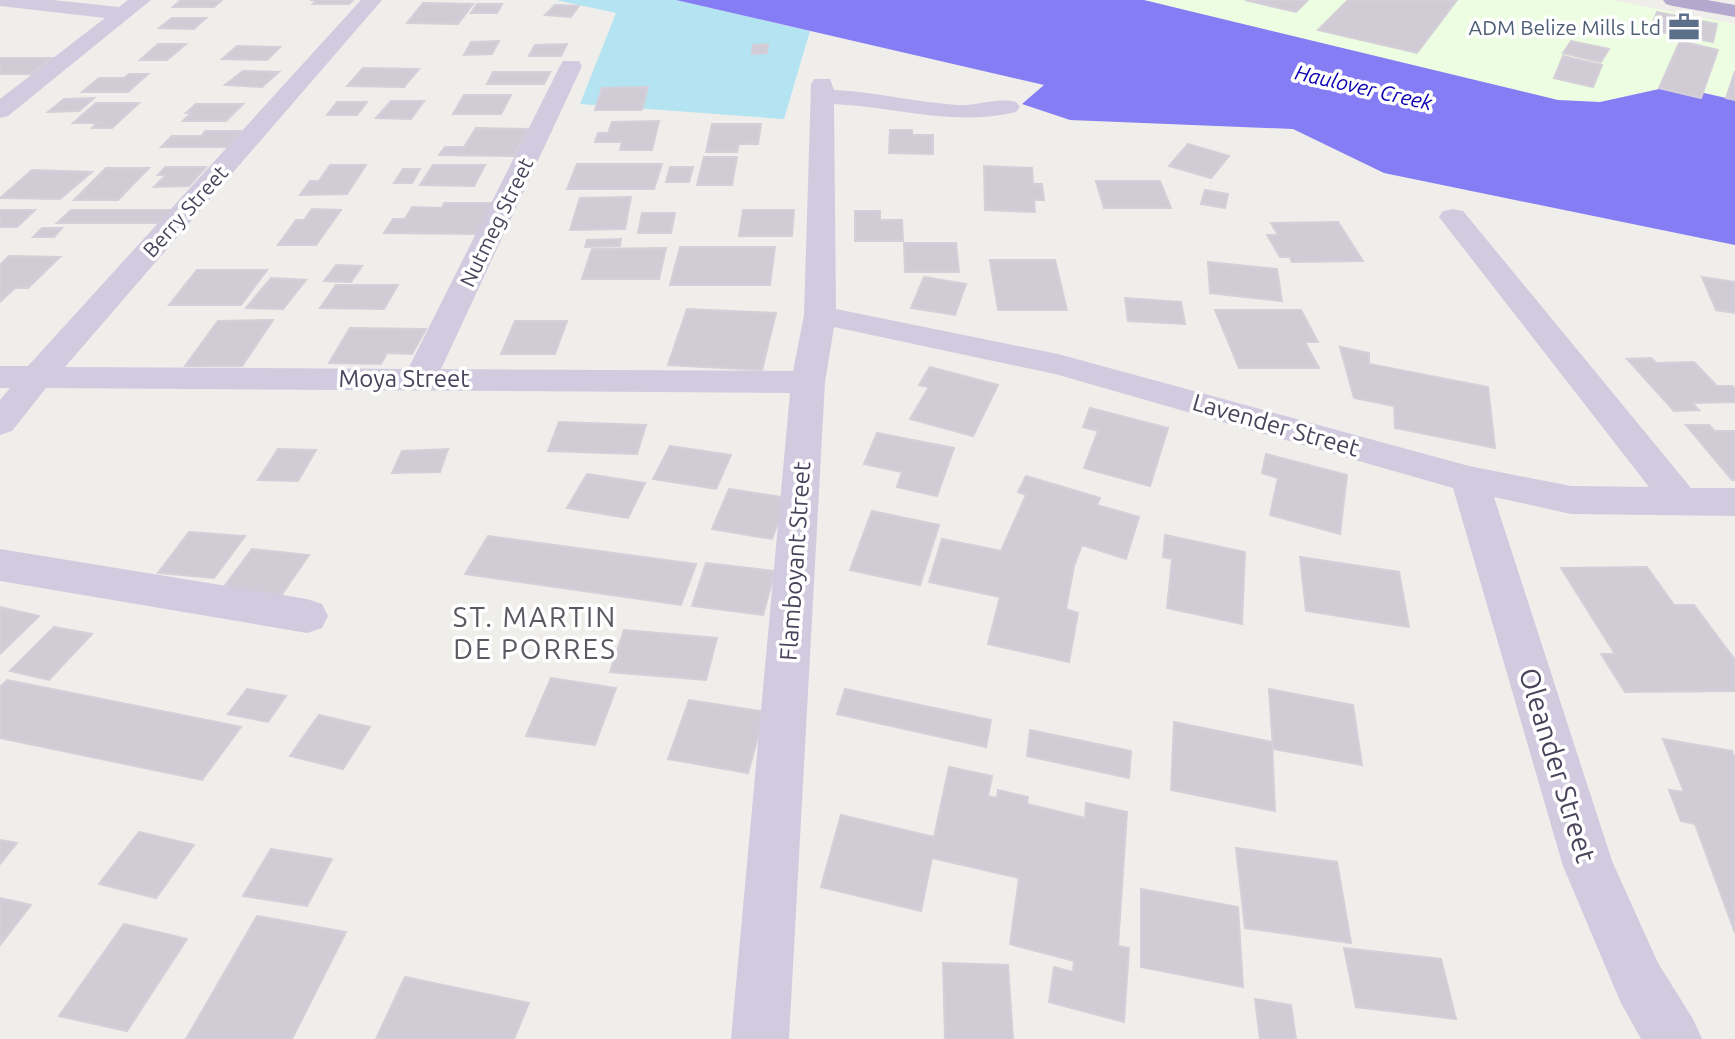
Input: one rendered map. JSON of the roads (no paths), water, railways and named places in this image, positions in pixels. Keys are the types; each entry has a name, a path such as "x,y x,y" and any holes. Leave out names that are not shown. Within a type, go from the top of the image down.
{"main road":[{"path":"1673,0 1735,11"}],"street":[{"path":"0,0 122,14"},
{"path":"0,111 141,0"},
{"name":"Berry Street","path":"0,424 38,376 372,0"},
{"name":"Nutmeg Street","path":"420,378 571,66"},
{"name":"Flamboyant Street","path":"760,1039 808,382 820,315 822,90 957,114 983,113 1008,107"},
{"path":"1453,217 1681,501"},
{"name":"Lavender Street","path":"820,315 1058,364 1469,480 1571,500 1735,502"},
{"name":"Moya Street","path":"0,377 808,382"},
{"name":"Oleander Street","path":"1469,480 1588,866 1639,982 1674,1039"},
{"path":"0,565 307,616"}],"water":[{"name":"Haulover Creek","path":"676,0 1144,0 1558,100 1600,102 1673,86 1735,100 1735,245 1384,173 1293,129 1070,120 1022,104 1044,85"}],"place":[{"name":"ADM Belize Mills Ltd","path":"1684,27"}],"district":[{"name":"ST. MARTIN DE PORRES","path":"535,632"}]}
